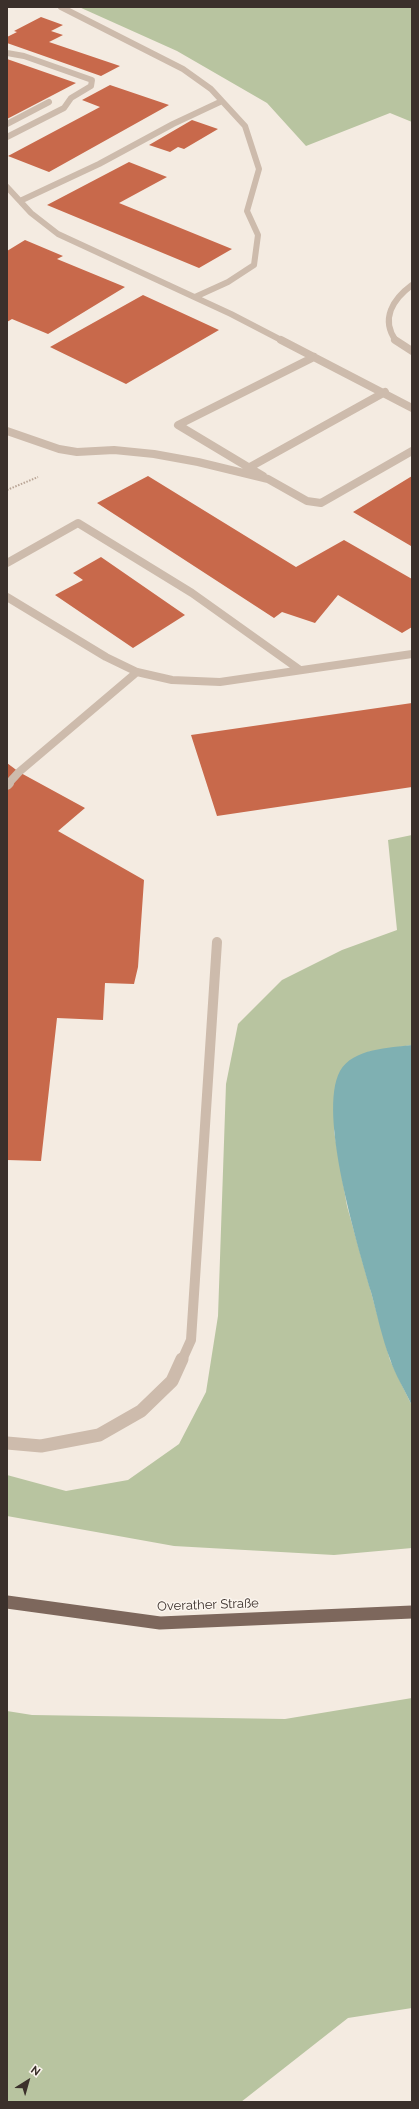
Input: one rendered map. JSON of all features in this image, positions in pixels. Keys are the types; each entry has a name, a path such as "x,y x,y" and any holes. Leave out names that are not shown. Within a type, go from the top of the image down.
{"main road":[{"name":"Overather Straße","path":"7,1602 160,1623 412,1612"}],"street":[{"path":"61,7 183,69 211,89 245,126 259,169 247,211 258,235 254,265 228,282 195,297"},
{"path":"7,53 24,56 92,80 91,86 71,98 64,108 7,137"},
{"path":"20,201 99,164 173,124 222,101"},
{"path":"7,124 49,102"},
{"path":"7,187 31,213 58,234 195,297 385,392 412,408"},
{"path":"412,285 404,290 393,303 387,316 389,328 396,340 412,352"},
{"path":"314,357 178,426 307,501 322,503 412,451"},
{"path":"250,467 385,392"},
{"path":"7,432 59,449 78,452 114,450 154,454 268,479"},
{"path":"7,563 78,523 116,545 250,632 300,670"},
{"path":"7,598 106,657 137,672 172,680 220,682 412,654"},
{"path":"7,785 19,772 137,672"},
{"path":"7,1443 42,1446 99,1435 141,1411 172,1381 191,1340 217,942"}],"path":[{"path":"7,490 40,476"}],"green space":[{"path":"79,7 412,7 412,122 390,113 306,146 267,103 177,51"},
{"path":"412,835 412,1045 368,1052 334,1131 347,1206 390,1360 412,1406 412,1548 334,1555 174,1546 7,1516 7,1475 66,1491 128,1480 179,1444 206,1392 218,1316 226,1084 238,1024 282,980 342,950 397,930 388,840"},
{"path":"412,1698 412,2008 348,2018 241,2102 7,2102 7,1711 32,1715 285,1719"}],"water":[{"path":"412,1045 412,1406 387,1351 357,1244 342,1180 336,1147 333,1117 334,1091 340,1071 346,1063 363,1053 373,1050"}],"building":[{"path":"41,17 63,25 51,31 63,35 49,42 120,66 101,76 7,43 7,37 17,32 14,31"},
{"path":"7,59 76,83 7,119"},
{"path":"110,85 169,105 49,172 8,156 100,107 82,100"},
{"path":"192,120 218,129 184,149 178,147 170,152 149,145"},
{"path":"129,162 167,177 119,203 232,249 199,268 47,205"},
{"path":"25,240 63,256 57,259 125,287 48,334 12,319 7,322 7,251"},
{"path":"143,295 219,330 126,384 50,347"},
{"path":"148,476 296,567 344,540 412,579 412,627 402,633 338,595 315,623 282,612 274,618 97,503"},
{"path":"412,476 411,546 353,512"},
{"path":"101,557 185,615 133,648 55,595 83,580 73,573"},
{"path":"412,703 412,787 217,816 191,735"},
{"path":"7,763 19,772 85,808 58,831 144,880 138,967 134,984 105,983 103,1020 57,1018 41,1161 7,1160"}]}
